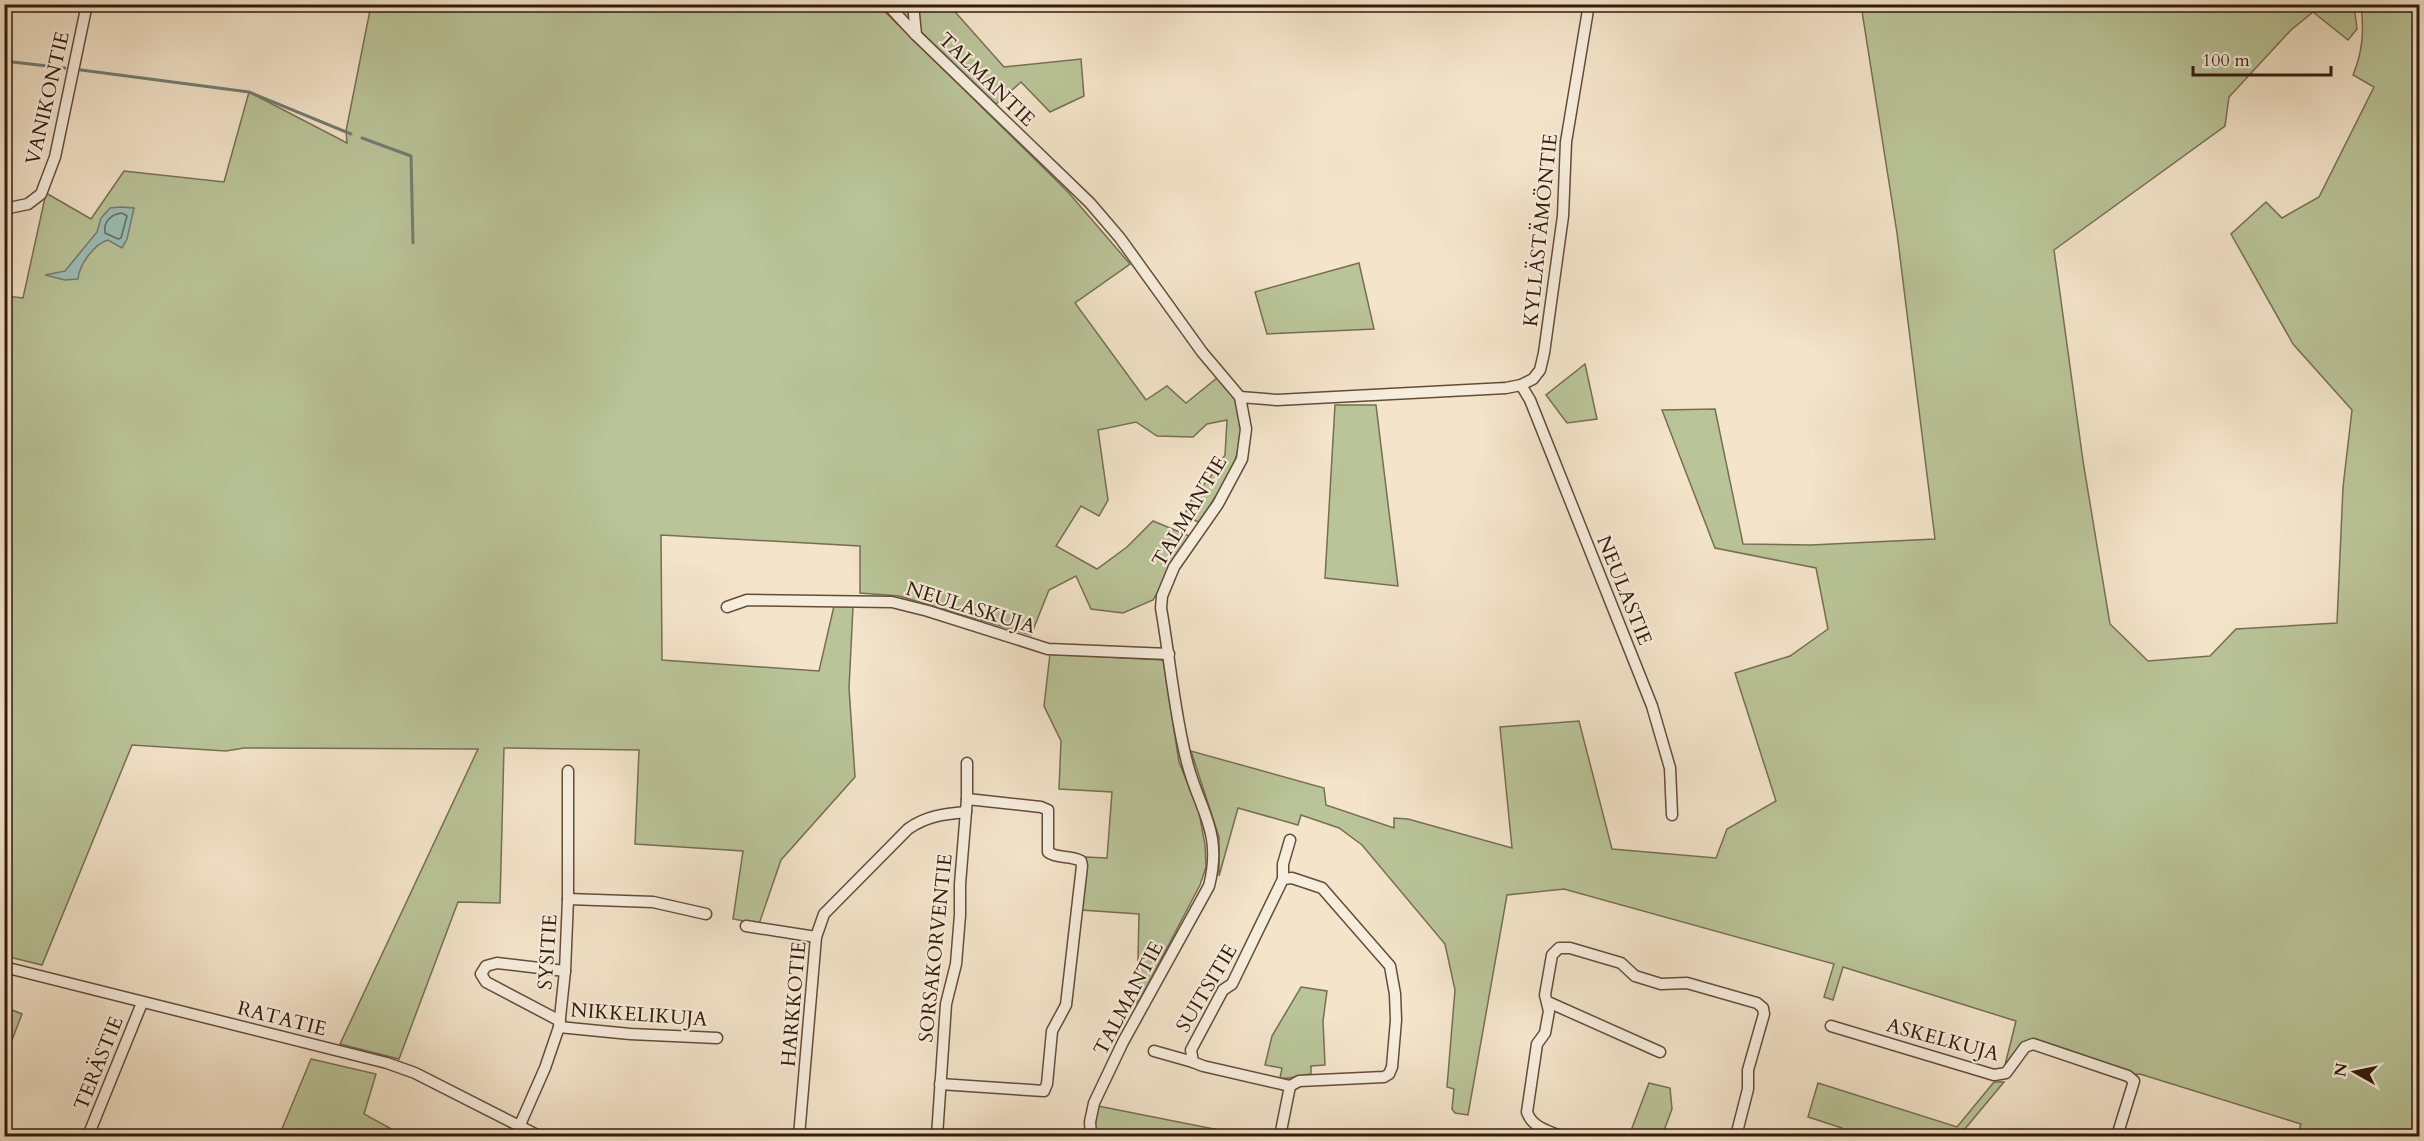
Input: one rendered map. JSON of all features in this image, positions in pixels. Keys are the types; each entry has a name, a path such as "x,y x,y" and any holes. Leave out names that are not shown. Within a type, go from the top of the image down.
{"street":[{"name":"VANIKONTIE","path":"4,209 28,204 41,195 55,157 87,4"},
{"name":"TALMANTIE","path":"887,4 1089,203 1120,238 1202,352 1240,398 1246,429 1242,459 1218,504 1174,567 1162,596 1161,608 1187,764 1207,813 1215,845 1214,867 1209,886 1123,1042 1094,1103 1090,1122 1091,1137"},
{"path":"913,4 916,35"},
{"name":"KYLLÄSTÄMÖNTIE","path":"1521,386 1533,379 1540,370 1544,353 1563,216 1566,142 1589,4"},
{"path":"1240,398 1277,400 1521,386"},
{"name":"NEULASTIE","path":"1521,386 1530,400 1652,706 1670,768 1672,815"},
{"name":"NEULASKUJA","path":"728,607 747,600 892,602 928,611 1048,650 1169,654"},
{"name":"SORSAKORVENTIE","path":"937,1137 946,1004 956,964 968,764"},
{"name":"SYSITIE","path":"519,1127 545,1068 559,1024 565,971 568,898 568,771"},
{"path":"940,1084 1044,1091 1047,1084 1052,1031 1066,1005 1081,861 1075,858 1053,856 1048,852 1047,810 1041,807 967,799"},
{"name":"HARKKOTIE","path":"799,1137 816,937 824,914 908,829 921,819 966,812"},
{"name":"SUITSITIE","path":"1290,840 1283,864 1283,879 1232,984 1223,990 1191,1050 1193,1062 1203,1066 1290,1086"},
{"path":"1280,1137 1290,1086 1299,1081 1384,1077 1389,1074 1392,1067 1396,1020 1395,994 1390,966 1322,888 1292,878 1283,879"},
{"path":"568,898 653,902 706,914"},
{"path":"746,926 816,937"},
{"path":"1560,1137 1534,1125 1527,1112 1537,1044 1545,1033 1550,1011 1545,995 1551,956 1559,948 1570,948 1621,963 1635,976 1661,984 1687,983 1757,1004 1763,1008 1764,1014 1748,1070 1748,1089 1736,1137"},
{"path":"559,1024 486,982 481,974 486,966 496,963 565,971"},
{"name":"RATATIE","path":"4,967 387,1063 416,1073 539,1137"},
{"path":"1548,1002 1660,1052"},
{"name":"TERÄSTIE","path":"88,1137 142,1003"},
{"name":"NIKKELIKUJA","path":"559,1024 630,1034 717,1038"},
{"name":"ASKELKUJA","path":"1831,1026 1994,1075 2006,1073 2025,1047 2033,1044 2127,1076 2134,1081 2117,1137"},
{"path":"1154,1051 1193,1062"}],"green space":[{"path":"371,5 878,5 1068,192 1130,264 1075,303 1146,400 1167,386 1186,403 1217,378 1235,400 1240,417 1241,433 1238,449 1226,479 1199,522 1184,516 1192,498 1225,455 1227,420 1207,424 1193,437 1157,436 1136,422 1098,430 1108,500 1099,516 1081,506 1056,546 1097,569 1127,547 1153,521 1192,537 1153,600 1123,613 1091,609 1076,576 1049,590 1031,635 899,596 860,593 860,546 661,535 662,660 819,671 834,606 853,607 849,688 855,777 781,860 759,924 733,919 743,851 635,844 639,750 504,748 500,903 458,902 399,1059 340,1044 478,749 244,748 226,751 132,745 42,965 5,956 6,296 23,298 46,193 91,219 124,171 224,182 249,92 347,143 346,131"},
{"path":"893,5 949,5 1004,67 1081,59 1084,96 1050,112 1021,82 996,104"},
{"path":"1861,5 2354,5 2357,29 2348,40 2313,12 2290,31 2229,97 2225,126 2054,250 2083,461 2110,624 2148,661 2210,656 2236,629 2337,623 2343,487 2352,410 2293,344 2231,234 2266,202 2282,218 2319,197 2374,87 2353,75 2362,40 2361,5 2419,5 2419,1136 2297,1136 2301,1124 2140,1074 2128,1075 2028,1042 2004,1069 2016,1021 1843,967 1833,1000 1824,997 1834,964 1564,889 1507,895 1468,1115 1455,1113 1452,1109 1454,1089 1447,1087 1455,990 1445,944 1362,845 1339,828 1301,815 1298,825 1238,808 1219,876 1219,837 1191,751 1324,788 1326,805 1394,828 1394,818 1408,819 1512,848 1500,727 1579,721 1612,849 1716,858 1727,829 1776,801 1735,673 1790,656 1828,629 1816,568 1715,548 1662,410 1715,409 1743,544 1811,545 1935,539 1897,233"},
{"path":"1359,263 1374,329 1267,334 1255,292"},
{"path":"1585,364 1597,419 1567,423 1546,395"},
{"path":"1335,405 1376,405 1398,586 1325,578"},
{"path":"1050,654 1163,660 1179,762 1199,812 1206,867 1200,885 1137,1005 1139,914 1081,910 1086,857 1107,858 1112,792 1059,789 1061,741 1044,706"},
{"path":"1301,987 1327,991 1323,1021 1325,1065 1311,1066 1311,1074 1280,1078 1282,1068 1265,1065 1272,1036"},
{"path":"4,1007 22,1014 5,1058"},
{"path":"311,1059 376,1074 364,1114 404,1136 279,1136"},
{"path":"1994,1082 2004,1082 1959,1136 1840,1136 1842,1128 1808,1117 1818,1083 1957,1127"},
{"path":"1649,1083 1670,1088 1672,1109 1662,1136 1629,1136"},
{"path":"1098,1106 1219,1130 1176,1132 1157,1136 1095,1136"}],"water":[{"path":"110,208 134,208 127,239 122,248 108,240 103,242 84,262 78,279 65,280 45,275 65,271 97,232 101,218"}],"waterway":[{"path":"4,61 65,68"},
{"path":"81,70 249,92 351,134"},
{"path":"362,138 411,156 413,243"}]}
